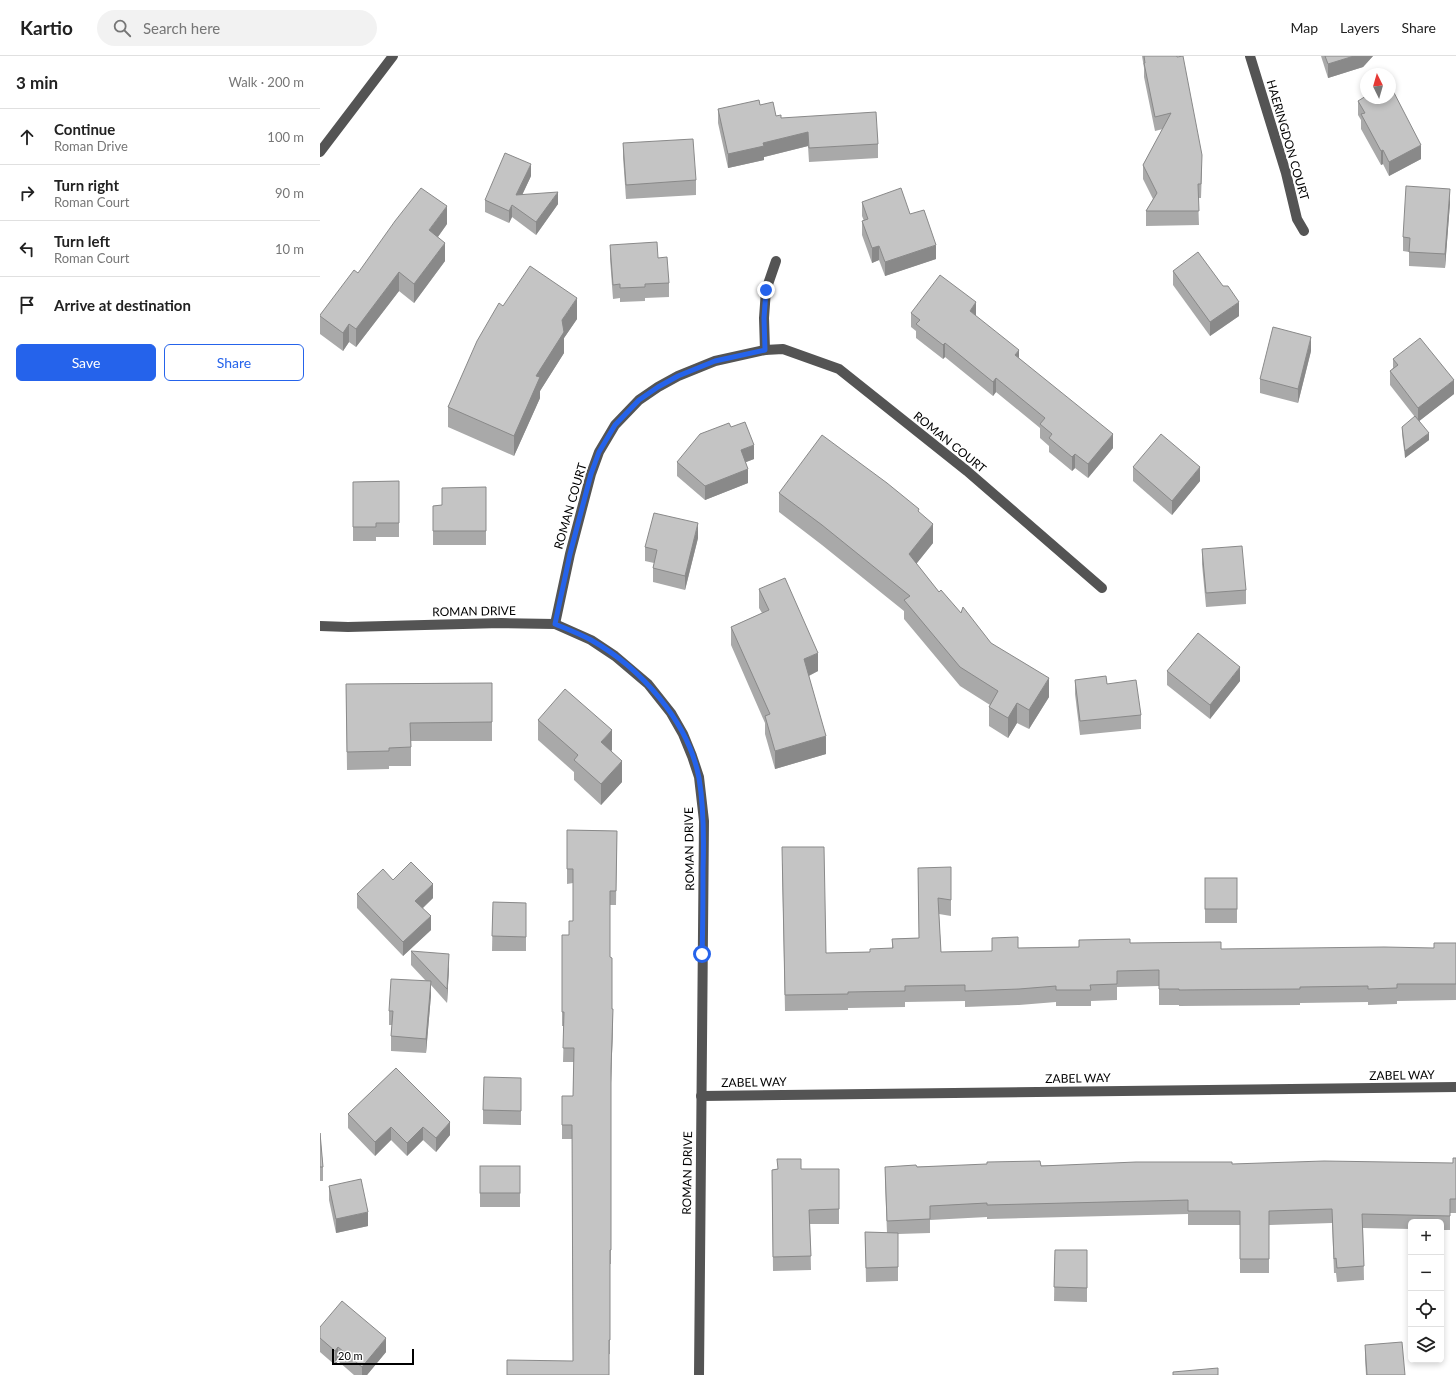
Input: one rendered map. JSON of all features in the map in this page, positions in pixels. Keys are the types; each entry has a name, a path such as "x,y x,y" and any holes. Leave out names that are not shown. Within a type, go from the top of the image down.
{"street":[{"path":"320,152 393,56"},
{"name":"HAERINGDON COURT","path":"1250,56 1286,173 1297,219 1304,231"},
{"path":"765,350 764,318 766,290 776,261"},
{"name":"ROMAN COURT","path":"555,624 570,554 591,474 599,452 615,425 639,400 678,376 715,361 765,350 783,349 839,369 967,472 1102,588"},
{"name":"ROMAN DRIVE","path":"320,626 348,627 501,623 555,624 591,640 615,656 648,684 671,713 683,734 692,756 698,777 704,821 699,1375"},
{"name":"ZABEL WAY","path":"701,1096 1456,1087"}],"building":[{"path":"1144,56 1183,56 1202,155 1201,184 1198,184 1199,211 1146,211 1157,193 1143,165 1171,113 1155,117 1144,63"},
{"path":"1325,56 1354,56 1328,64"},
{"path":"1396,97 1421,145 1389,162 1383,150 1381,151 1361,114 1365,113 1358,101 1360,100 1360,104 1396,104"},
{"path":"759,100 760,105 773,102 776,116 781,115 781,118 876,112 878,144 809,148 808,132 763,143 764,146 728,154 718,109"},
{"path":"693,139 696,180 626,185 623,143"},
{"path":"505,153 531,164 516,195 558,192 536,222 512,205 509,211 485,200"},
{"path":"1406,186 1450,189 1445,254 1409,252 1410,238 1403,237"},
{"path":"421,188 447,206 429,230 445,243 414,284 399,272 356,329 349,324 343,333 320,315 354,270 358,273 395,221"},
{"path":"901,188 910,214 924,210 936,245 885,262 879,246 872,248 862,221 868,219 862,202"},
{"path":"657,242 658,258 667,257 669,283 645,284 645,287 620,288 620,284 613,285 610,245"},
{"path":"1198,252 1223,286 1228,286 1239,302 1210,322 1173,271"},
{"path":"530,266 577,298 562,320 564,332 536,376 540,377 514,436 448,407 477,341 499,303 503,306"},
{"path":"940,275 976,302 970,311 1019,350 1015,355 1113,434 1088,464 1075,454 1072,457 1049,438 1052,434 1040,424 1045,418 996,378 993,382 945,343 943,345 916,324 920,320 911,313"},
{"path":"1273,327 1311,337 1298,389 1260,379"},
{"path":"1420,338 1454,380 1418,408 1390,371 1398,365 1393,359"},
{"path":"1415,416 1429,433 1405,451 1402,427"},
{"path":"745,422 754,445 741,450 748,469 705,486 677,462 700,434 729,423 731,427"},
{"path":"1161,434 1200,467 1172,501 1133,467"},
{"path":"822,435 887,483 919,509 918,511 933,524 909,554 939,592 941,590 961,613 963,607 991,643 1049,678 1029,710 1017,703 1008,718 989,707 998,691 960,667 904,600 910,596 822,525 779,493"},
{"path":"399,481 399,523 376,523 376,527 353,527 353,482"},
{"path":"486,487 486,531 433,531 433,506 442,505 442,488"},
{"path":"654,513 698,523 685,576 653,568 657,550 645,547"},
{"path":"1242,546 1246,590 1206,593 1202,549"},
{"path":"785,578 818,653 804,659 826,736 775,751 765,716 770,714 731,627 769,610 759,589"},
{"path":"1198,633 1240,667 1210,705 1167,671"},
{"path":"1106,676 1107,684 1136,680 1141,715 1080,721 1075,680"},
{"path":"492,683 492,722 410,723 411,747 389,748 389,751 347,752 346,684"},
{"path":"565,689 612,730 601,742 622,761 601,784 574,760 578,755 538,720"},
{"path":"567,830 617,831 616,891 610,891 610,957 612,958 613,1009 611,1069 609,1375 507,1375 507,1360 573,1361 572,1125 562,1125 562,1096 573,1096 574,1048 563,1048 564,1012 562,1012 562,935 569,935 569,921 573,921 573,869 567,869"},
{"path":"782,847 824,847 826,953 870,952 870,949 893,948 892,939 919,938 918,868 951,867 951,900 938,898 941,952 992,951 992,938 1018,937 1018,948 1079,947 1079,940 1130,939 1130,943 1221,942 1221,949 1384,947 1434,948 1434,943 1456,943 1456,984 1397,984 1397,988 1368,989 1368,986 1300,987 1300,989 1179,990 1159,989 1159,970 1117,971 1117,984 1090,985 1091,990 1056,990 1056,986 965,991 965,985 905,986 905,991 785,995"},
{"path":"411,862 433,884 415,901 431,916 403,942 357,894 383,869 393,880"},
{"path":"1205,878 1237,878 1237,909 1205,909"},
{"path":"493,902 526,903 526,937 492,936"},
{"path":"411,951 449,954 447,989"},
{"path":"391,979 431,981 426,1039 391,1036 393,1011 389,1011"},
{"path":"396,1068 450,1122 436,1138 423,1127 407,1143 391,1127 375,1142 348,1114"},
{"path":"484,1077 521,1078 521,1111 483,1110"},
{"path":"320,1133 323,1167 320,1167"},
{"path":"1453,1158 1456,1158 1456,1199 1450,1199 1450,1216 1362,1214 1364,1266 1337,1268 1336,1258 1334,1259 1332,1209 1269,1211 1269,1259 1240,1259 1240,1211 1188,1211 1188,1200 987,1205 987,1203 930,1206 930,1219 887,1221 885,1167 916,1165 917,1167 987,1164 987,1162 1040,1161 1041,1166 1136,1162 1232,1162 1232,1164 1324,1161 1453,1163"},
{"path":"777,1159 801,1159 801,1169 839,1169 839,1209 809,1210 811,1256 773,1257 772,1170 778,1169"},
{"path":"480,1166 520,1166 520,1193 480,1193"},
{"path":"361,1179 368,1212 336,1219 329,1186"},
{"path":"865,1232 898,1233 898,1267 866,1268"},
{"path":"1055,1250 1087,1250 1087,1288 1054,1287"},
{"path":"342,1301 386,1338 362,1367 338,1347 335,1351 320,1338 320,1327"},
{"path":"1402,1342 1405,1375 1367,1375 1365,1345"},
{"path":"1218,1368 1218,1375 1173,1375 1173,1372"}],"route":[{"path":"702,954 704,821 698,777 692,756 683,734 671,713 648,684 615,656 591,640 555,624 570,554 591,474 599,452 615,425 639,400 678,376 715,361 765,350 764,318 766,290"}]}
